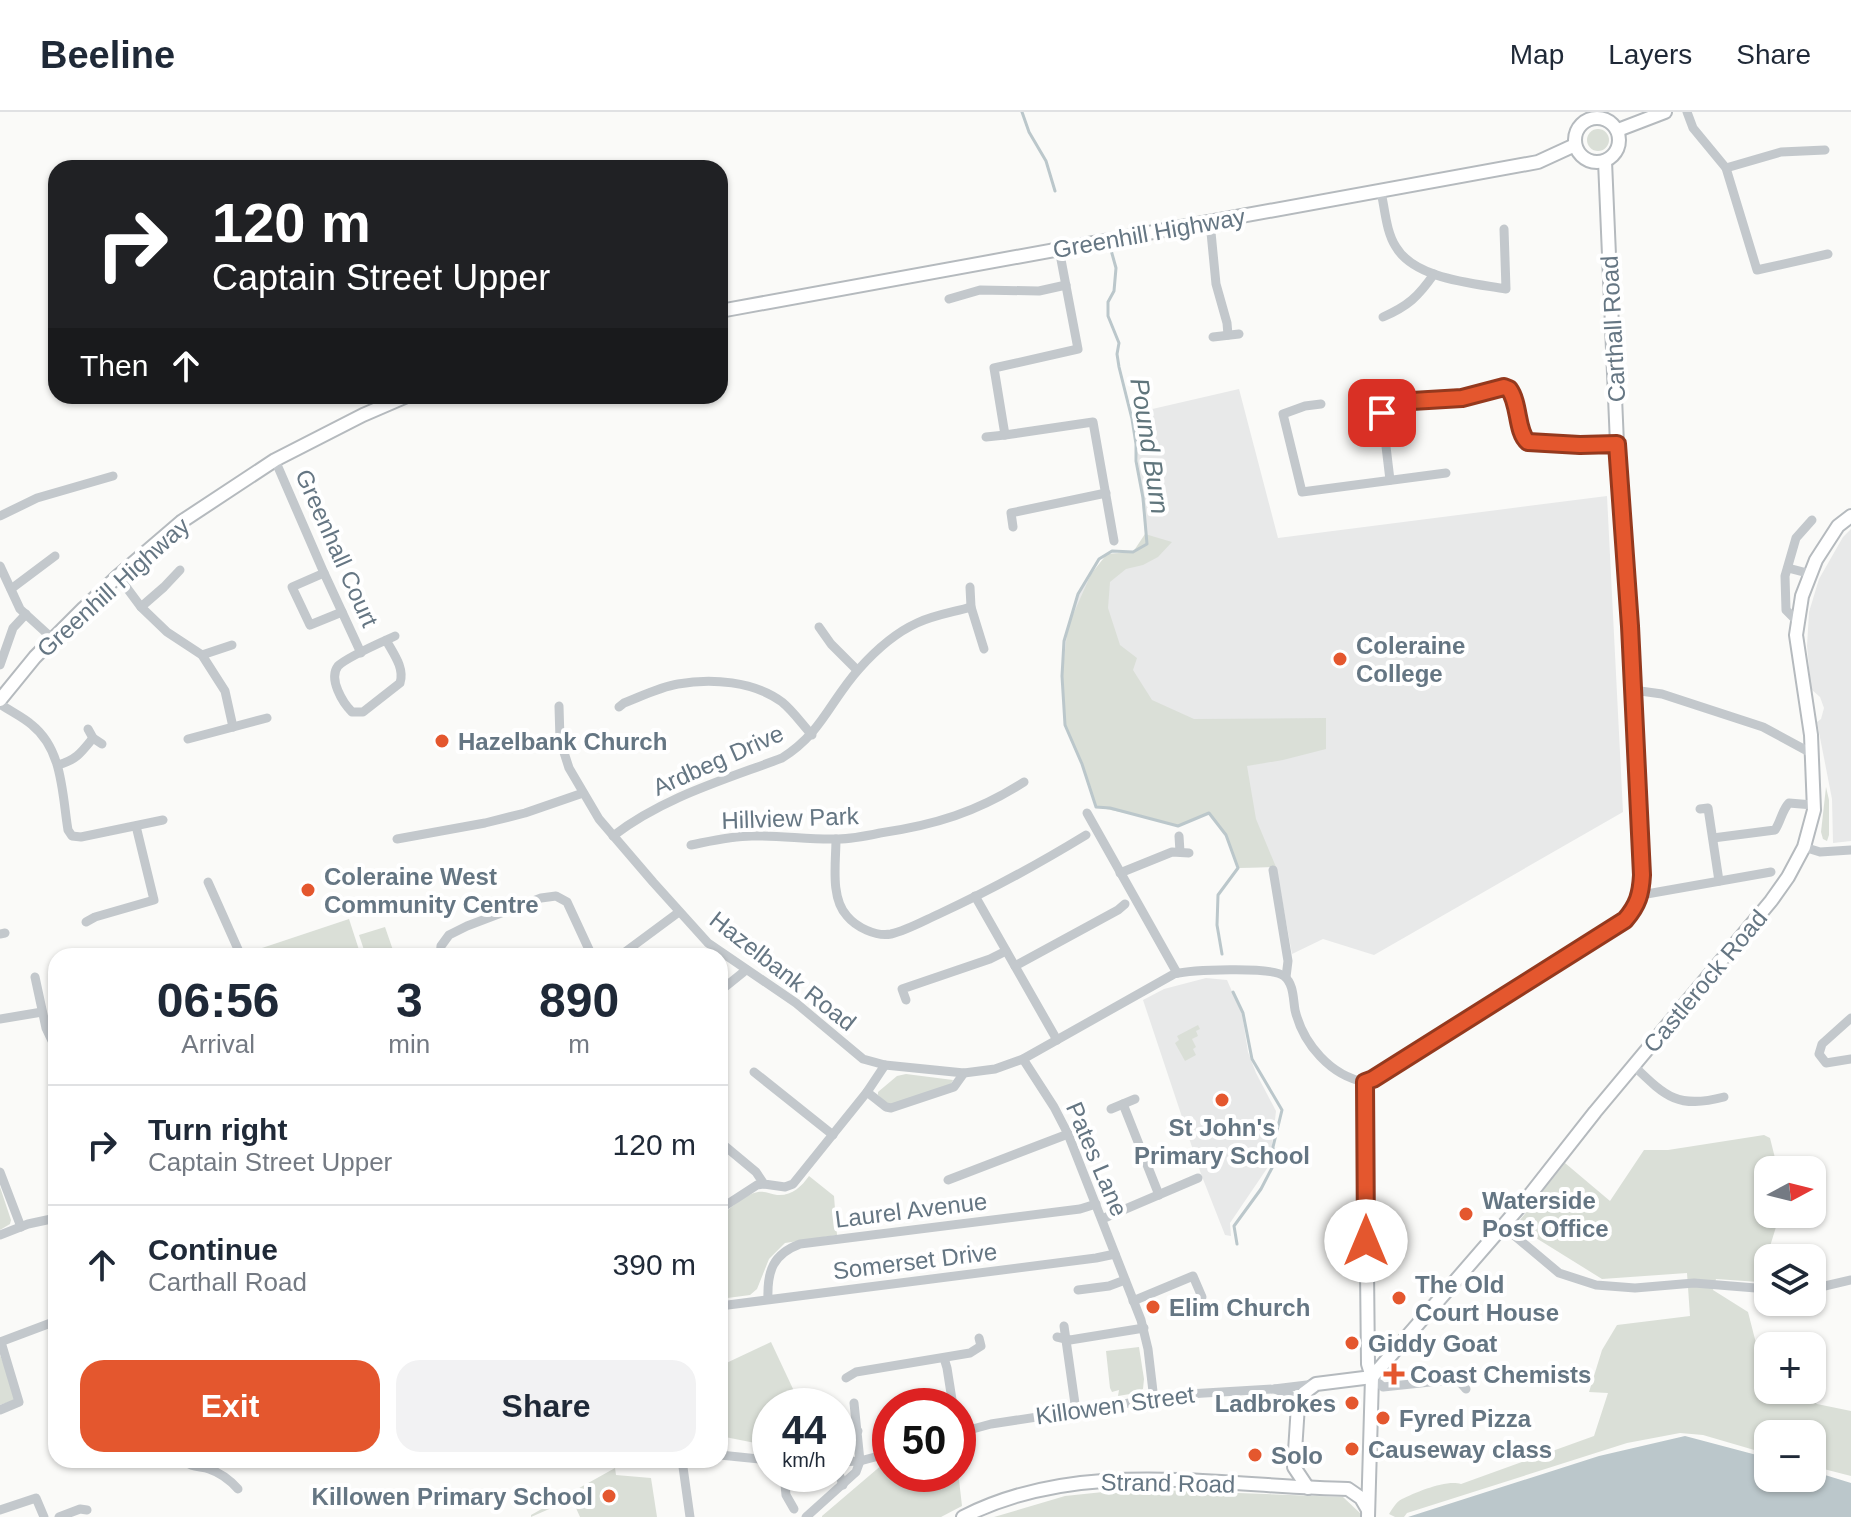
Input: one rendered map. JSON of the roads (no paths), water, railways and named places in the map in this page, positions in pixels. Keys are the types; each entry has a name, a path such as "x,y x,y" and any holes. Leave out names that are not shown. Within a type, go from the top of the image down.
{"main road":[{"path":"1618,130 1665,112"},
{"path":"1589,115 1603,118 1618,130 1616,151 1605,161 1583,158 1575,145 1576,132 1589,115"},
{"name":"Greenhill Highway","path":"728,310 1538,162 1575,145"},
{"name":"Carthall Road","path":"1605,161 1641,895"},
{"name":"Greenhill Highway","path":"0,702 53,639 118,576 181,522 275,460 388,404"},
{"name":"Castlerock Road","path":"1372,1377 1503,1226 1788,877 1804,847 1814,810 1811,735 1796,635 1802,596 1816,560 1838,526 1851,516"},
{"path":"1367,1506 1372,1377 1368,1364 1365,1082 1436,1041 1625,920 1636,908 1641,895"},
{"name":"Killowen Street","path":"1316,1384 1372,1377"},
{"path":"1308,1488 1294,1467 1298,1405 1304,1393 1316,1384"},
{"path":"1267,1485 1294,1467"},
{"path":"1367,1506 1348,1489 1361,1484 1370,1475"},
{"name":"Strand Road","path":"963,1517 1007,1498 1072,1483 1134,1479 1348,1489"}],"street":[{"path":"1687,112 1693,128 1726,168 1757,270 1828,254"},
{"path":"1726,168 1781,152 1825,150"},
{"path":"1381,192 1395,246 1415,266 1434,274 1506,289 1504,229"},
{"path":"1210,222 1216,284 1228,335"},
{"path":"1005,435 994,368 1078,349 1059,249"},
{"path":"1387,311 1406,306 1434,274"},
{"path":"949,299 980,290 1039,291 1066,285"},
{"path":"1213,337 1239,334"},
{"path":"1390,480 1382,413 1383,409 1395,402 1462,398 1504,387 1516,400 1522,436 1528,442 1617,444"},
{"path":"1321,404 1283,414 1302,492 1446,473"},
{"path":"986,437 1093,422 1114,541"},
{"name":"Greenhall Court","path":"275,460 361,653"},
{"path":"0,516 37,498 113,476"},
{"path":"1013,527 1011,513 1106,493"},
{"path":"1798,622 1786,610 1785,576 1796,538 1812,520"},
{"path":"11,589 55,556"},
{"path":"0,566 20,609 53,639"},
{"path":"1788,568 1811,574"},
{"path":"141,607 180,570"},
{"path":"324,573 290,582 310,625 342,612"},
{"path":"118,576 141,607 167,632 202,655 225,691 233,727"},
{"path":"970,587 971,607 984,649"},
{"name":"Ardbeg Drive","path":"613,836 676,797 782,758 798,748 812,735 857,670 887,642 917,623 971,607"},
{"path":"0,665 13,628 26,614"},
{"path":"819,627 857,670"},
{"name":"Greenhall Court","path":"390,638 402,677 400,683 378,702 356,713 348,708 338,691 335,672 361,653 390,638"},
{"path":"202,655 232,645"},
{"path":"619,707 676,684 705,681 736,684 758,689 782,702 812,735"},
{"path":"1633,690 1662,694 1763,727 1811,753"},
{"path":"0,702 33,725 49,745 58,765 68,830 72,836 81,837 163,820"},
{"name":"Hazelbank Road","path":"559,706 560,740 565,757 599,819 679,912 715,948"},
{"path":"188,739 267,718"},
{"path":"58,765 81,754 94,737"},
{"name":"Hillview Park","path":"691,845 751,836 836,839 922,827 972,810 1024,782"},
{"path":"397,839 512,817 583,793"},
{"path":"1713,838 1775,830 1789,803 1813,805"},
{"path":"1700,809 1708,808 1719,881"},
{"path":"1087,813 1177,973"},
{"path":"86,922 154,900 136,826"},
{"path":"836,839 836,884 846,916 860,927 888,935 975,896 1086,835"},
{"path":"1120,873 1172,852 1185,852 1179,836"},
{"path":"1804,847 1820,852 1851,850"},
{"path":"1273,870 1288,961 1286,977 1301,1027 1317,1053 1348,1078 1365,1082"},
{"path":"1641,895 1771,872"},
{"path":"208,882 237,948"},
{"path":"441,948 449,935 467,926 541,898 556,896 567,902 588,948"},
{"path":"975,896 1057,1040"},
{"path":"1015,966 1125,904"},
{"path":"630,948 679,912"},
{"path":"906,1000 902,989 1006,951"},
{"name":"Hazelbank Road","path":"728,957 796,1003 863,1059 885,1065 964,1073 995,1069 1023,1059 1177,973 1190,970 1271,971 1286,977"},
{"path":"728,986 746,970"},
{"path":"35,977 48,1032"},
{"path":"0,1019 42,1012"},
{"path":"1851,1018 1822,1044 1819,1054 1826,1063 1851,1059"},
{"name":"Pates Lane","path":"1023,1059 1068,1134 1144,1328 1154,1400"},
{"path":"728,1204 764,1184 785,1187 793,1184 885,1065"},
{"path":"1634,1066 1672,1099 1689,1102 1724,1097"},
{"path":"754,1072 833,1135"},
{"name":"Hazelbank Road","path":"867,1092 891,1108 954,1087 964,1073"},
{"path":"1111,1109 1135,1099"},
{"path":"1123,1104 1159,1195"},
{"path":"948,1180 1068,1134"},
{"path":"728,1149 756,1172 764,1184"},
{"path":"0,1172 21,1227"},
{"path":"1102,1219 1198,1178"},
{"name":"Laurel Avenue","path":"768,1299 770,1272 779,1256 788,1248 800,1244 1080,1209 1096,1204"},
{"path":"0,1235 48,1220"},
{"path":"1503,1226 1559,1273 1596,1285 1635,1288 1694,1283 1754,1288"},
{"name":"Somerset Drive","path":"728,1305 1115,1254"},
{"path":"1133,1301 1193,1276 1202,1297"},
{"path":"1078,1290 1109,1286 1125,1280"},
{"path":"1826,1286 1851,1280"},
{"path":"0,1410 19,1402 1,1342 48,1324"},
{"path":"1064,1326 1061,1338 1068,1358 1076,1411"},
{"path":"1061,1338 1070,1340 1144,1328"},
{"path":"846,1378 856,1372 970,1353 981,1346 979,1338"},
{"path":"944,1358 950,1388"},
{"path":"1372,1377 1383,1387 1449,1380 1459,1381 1466,1389"},
{"name":"Killowen Street","path":"976,1428 1209,1392 1316,1384"},
{"path":"1274,1389 1290,1395 1298,1405"},
{"path":"856,1417 860,1461 856,1472"},
{"path":"728,1456 752,1458"},
{"path":"856,1461 872,1458"},
{"path":"216,1468 238,1489"},
{"path":"683,1468 690,1517"},
{"path":"786,1492 794,1509"},
{"path":"806,1517 835,1492"},
{"path":"0,1510 36,1498 44,1517"},
{"path":"59,1517 80,1509 87,1510"}],"waterway":[{"name":"Pound Burn","path":"1022,112 1029,132 1046,161 1055,191"},
{"name":"Pound Burn","path":"1111,250 1116,268 1108,316 1119,343 1117,354 1136,444 1147,544 1133,552 1112,551 1099,559 1078,594 1064,641 1062,676 1065,725 1096,807 1178,826 1209,813 1226,835 1238,868 1218,895 1217,925 1222,954"},
{"name":"Pound Burn","path":"1233,992 1243,1013 1252,1059 1282,1110 1273,1147 1274,1164 1261,1189 1234,1226 1237,1244"}],"place":[{"name":"Coleraine College","path":"1340,659"},
{"name":"Hazelbank Church","path":"442,741"},
{"name":"Coleraine West Community Centre","path":"308,890"},
{"name":"St John's Primary School","path":"1222,1100"},
{"name":"Waterside Post Office","path":"1466,1214"},
{"name":"The Old Court House","path":"1399,1298"},
{"name":"Elim Church","path":"1153,1307"},
{"name":"Giddy Goat","path":"1352,1343"},
{"name":"Coast Chemists","path":"1394,1374"},
{"name":"Ladbrokes","path":"1352,1403"},
{"name":"Fyred Pizza","path":"1383,1418"},
{"name":"Causeway class","path":"1352,1449"},
{"name":"Solo","path":"1255,1455"},
{"name":"Killowen Primary School","path":"609,1496"}]}
